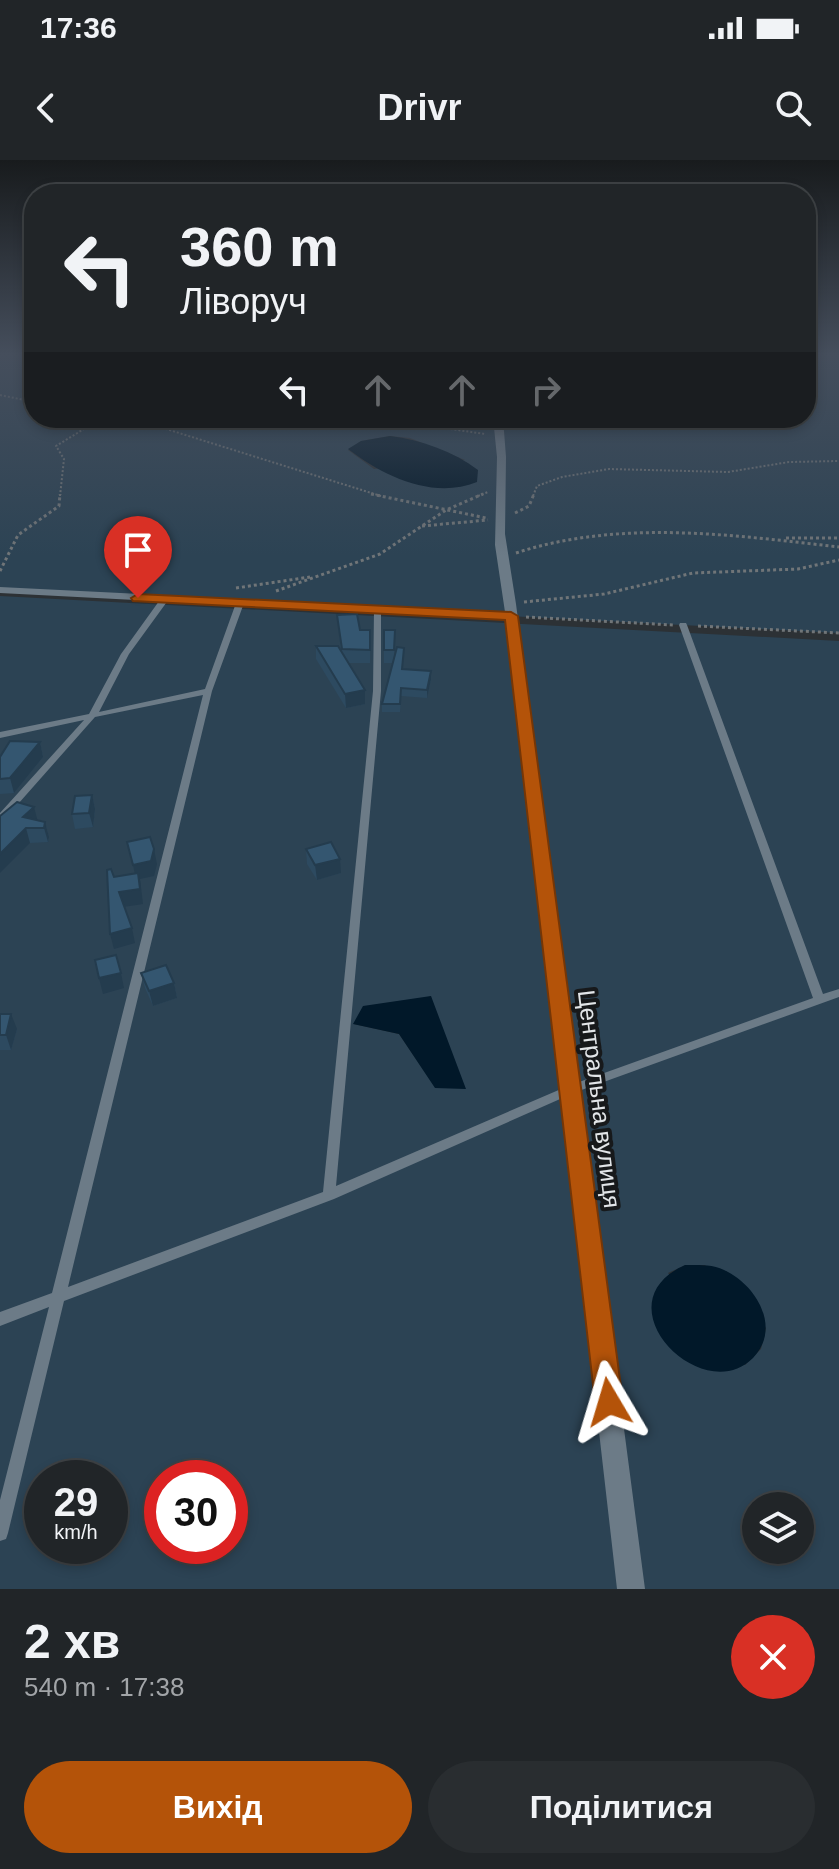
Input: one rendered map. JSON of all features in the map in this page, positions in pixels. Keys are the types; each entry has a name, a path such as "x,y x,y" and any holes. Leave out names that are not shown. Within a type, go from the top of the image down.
{"street":[{"name":"Центральна вулиця","path":"499,428 502,481 499,520 501,561 511,610 572,1089 631,1589"},
{"path":"0,590 377,612 511,610"}],"lane":[{"path":"0,819 92,716 125,654 165,599"},
{"path":"0,1533 208,691 240,603"},
{"path":"329,1195 376,705 377,612"},
{"path":"683,625 820,1001"},
{"path":"0,735 208,691"},
{"path":"0,1319 329,1195 572,1089 839,993"}],"path":[{"path":"0,571 18,535 59,506 64,459 56,446 86,428"},
{"path":"164,428 334,479 361,492 499,520"},
{"path":"448,428 500,436"},
{"path":"422,526 499,520 529,506 537,486 559,476 593,469 651,467 725,473 787,463 839,461"},
{"path":"240,603 380,554 446,510 484,495 502,481"},
{"path":"501,561 551,542 620,535 839,538"},
{"path":"768,538 839,547"},
{"path":"511,610 553,597 604,594 693,573 766,572 839,560"},
{"path":"228,590 256,583 320,576"}],"shaded area":[{"path":"0,423 24,423 24,428 423,429 816,428 816,423 839,423 839,633 0,590","holes":["390,436 410,438 465,460 374,469 348,450 361,441"]},
{"path":"390,436 413,440 458,457 478,470 477,482 460,487 426,487 393,476 348,449 361,441"},
{"path":"0,596 839,641 839,1589 0,1589","holes":["431,996 435,1087 399,1034 354,1024","686,1265 705,1265 766,1328 761,1349 745,1365 668,1273"]},
{"path":"431,996 466,1089 435,1088 399,1034 353,1024 363,1006"},
{"path":"685,1265 723,1269 748,1288 762,1310 765,1322 761,1347 753,1358 732,1370 709,1370 686,1361 667,1345 655,1325 652,1303 661,1282"}],"building":[{"path":"357,614 360,630 370,630 370,650 342,649 337,615"},
{"path":"384,630 395,630 394,650 384,650"},
{"path":"316,646 338,646 365,690 345,694"},
{"path":"397,647 404,648 402,669 431,671 427,690 401,688 400,704 382,704"},
{"path":"10,741 40,742 10,778 0,779 0,757"},
{"path":"92,795 89,813 72,814 75,796"},
{"path":"17,802 34,807 23,817 45,822 44,828 26,828 0,854 0,816"},
{"path":"150,837 154,849 151,861 133,865 127,842"},
{"path":"331,842 340,859 315,865 306,849"},
{"path":"111,869 114,877 138,873 140,889 119,892 132,928 110,934 107,870"},
{"path":"116,955 121,973 99,978 95,960"},
{"path":"166,965 174,983 149,991 141,973"},
{"path":"0,1014 11,1014 6,1035 0,1035"}],"route":[{"path":"138,598 377,612 511,616 609,1402"}]}
